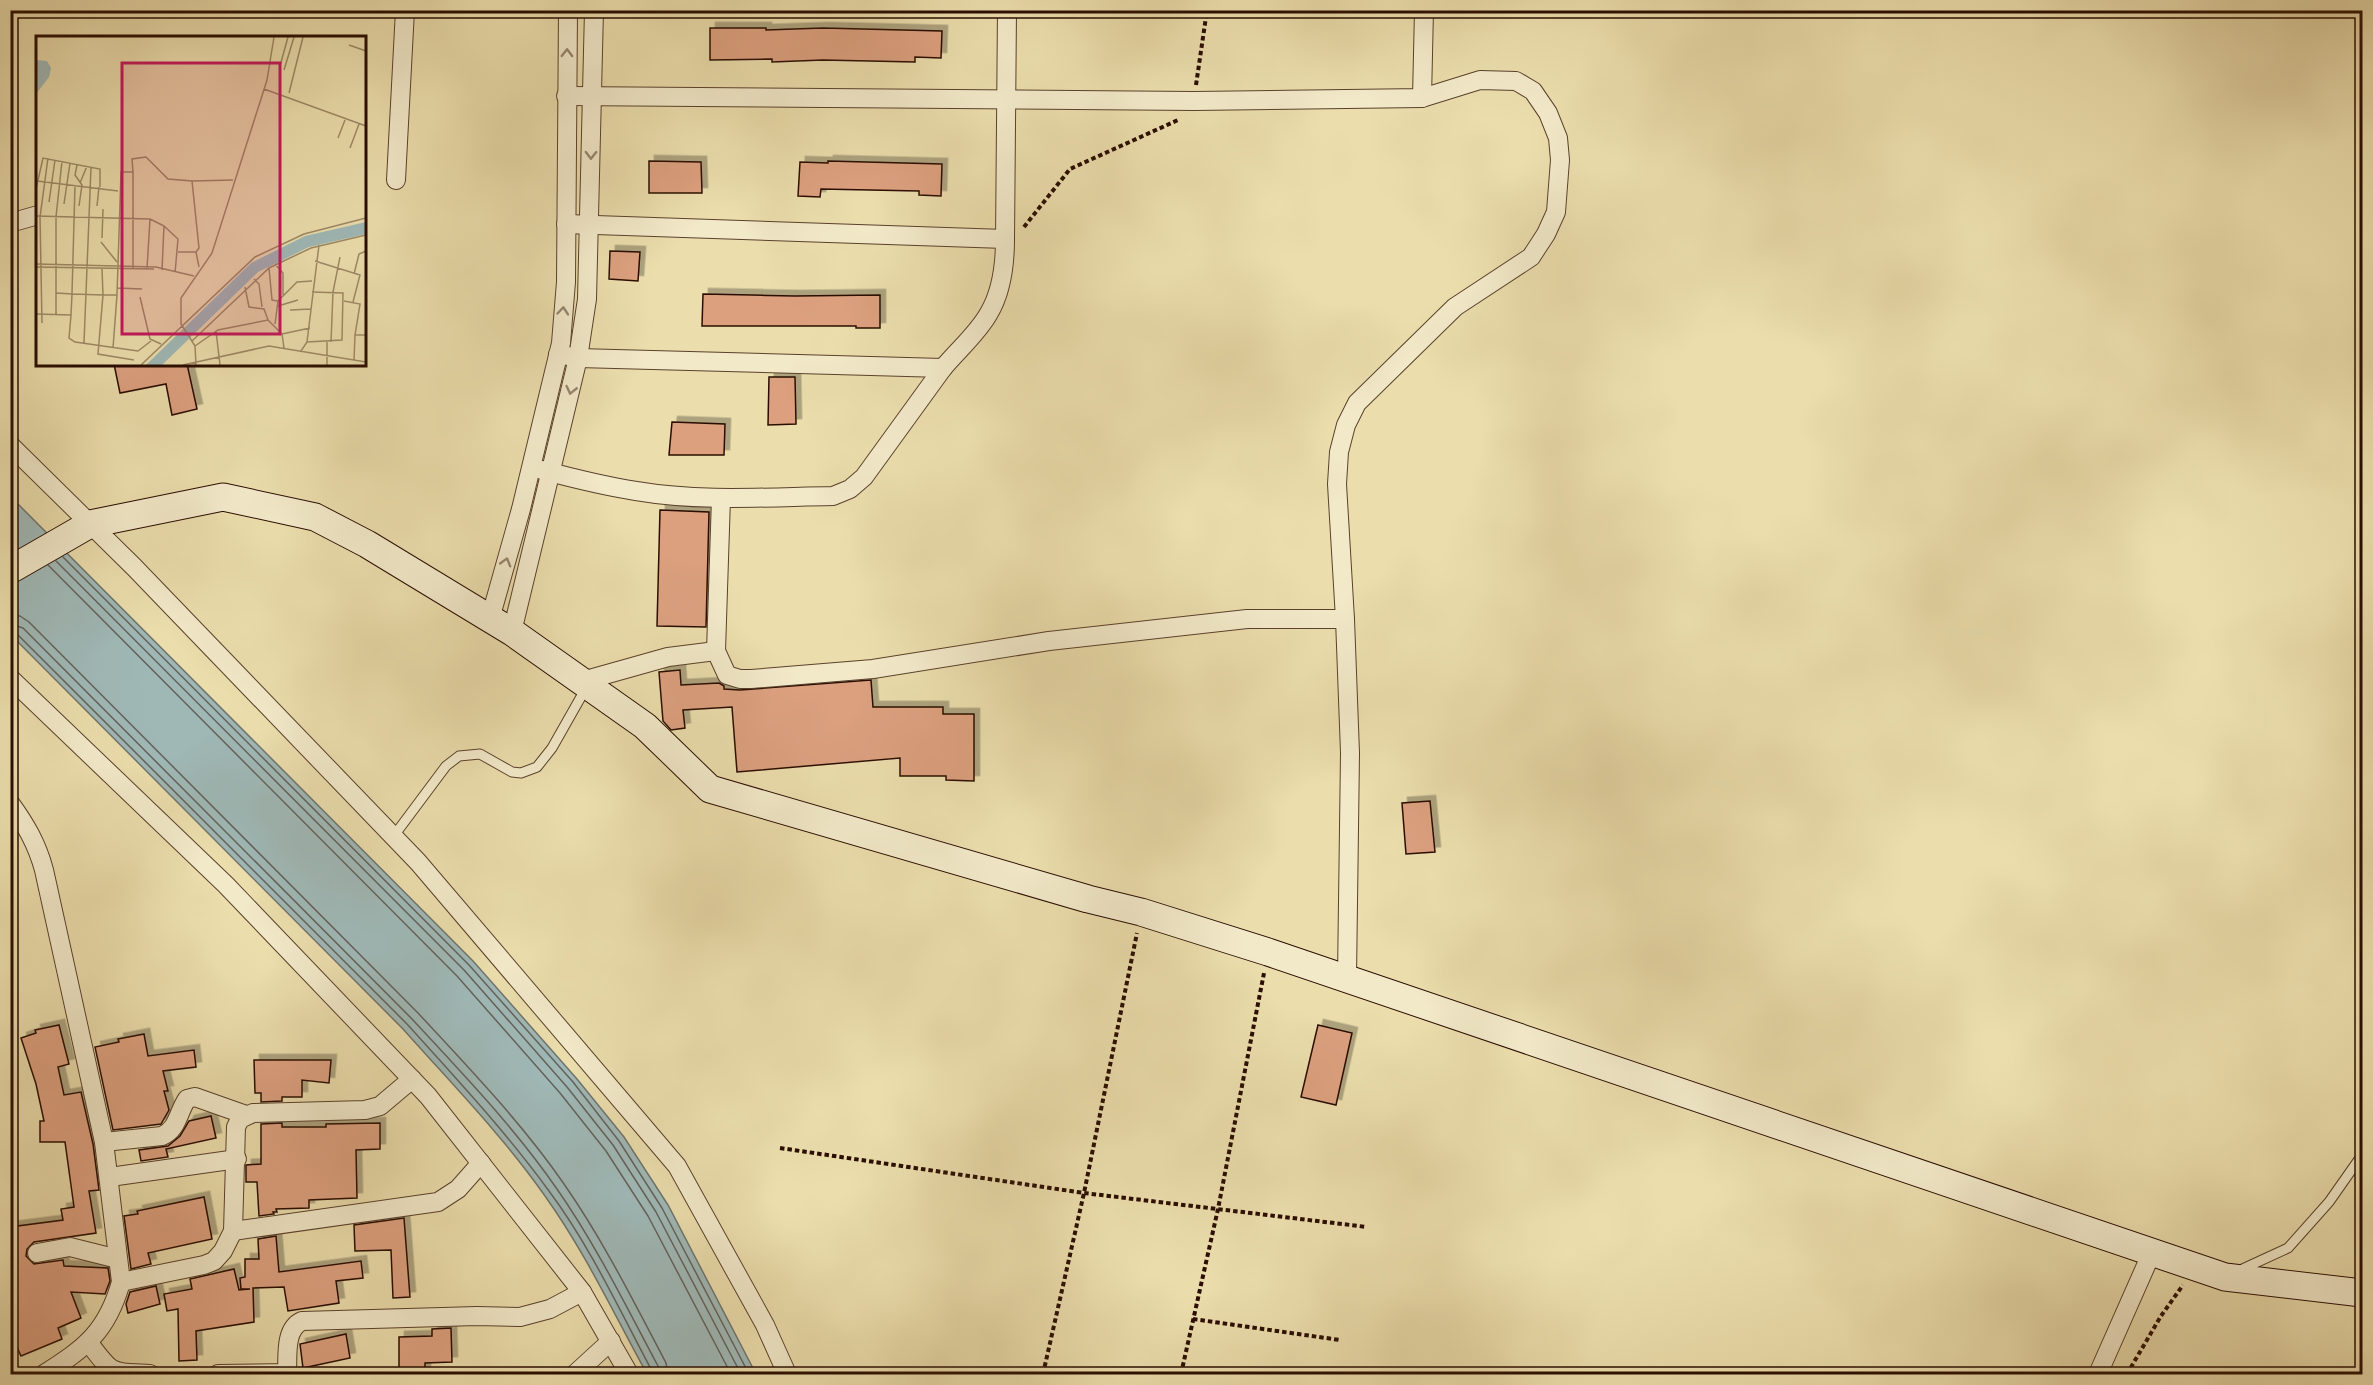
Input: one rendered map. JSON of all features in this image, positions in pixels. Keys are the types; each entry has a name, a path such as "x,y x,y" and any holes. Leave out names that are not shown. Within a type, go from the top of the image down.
{"street":[{"path":"396,180 405,10"},
{"path":"501,625 531,468 558,354 566,282 568,10"},
{"path":"501,625 552,473 579,358 587,299 594,10"},
{"path":"531,468 636,491 721,498 833,496 850,489 864,477 944,368 990,312 1002,282 1005,245 1007,10"},
{"path":"1422,98 1424,10"},
{"path":"566,96 1194,102 1422,98 1480,80 1516,81 1533,91 1548,113 1558,138 1560,160 1556,212 1545,234 1531,257 1455,307 1357,403 1346,425 1339,452 1337,484 1350,753 1347,978"},
{"path":"10,223 36,216"},
{"path":"566,224 1005,245"},
{"path":"558,354 579,358 944,368"},
{"path":"10,445 83,528 393,837 433,880 676,1166 765,1325 787,1374"},
{"path":"10,570 83,528 223,497 315,517 367,544 501,625 645,726 710,789 1088,899 1142,912 1268,952 2225,1277 2362,1293"},
{"path":"721,498 716,651 727,675 751,679 873,669 1049,641 1247,619 1345,619"},
{"path":"583,684 668,657 716,651"},
{"path":"10,678 226,885 412,1079 582,1292 629,1374"},
{"path":"10,803 20,830 37,846 44,870 104,1142 121,1282 116,1300 88,1343 44,1374"},
{"path":"121,1282 176,1272 214,1261 228,1244 233,1231 237,1159 236,1127 240,1119 253,1113 365,1110 380,1107 412,1079"},
{"path":"104,1142 162,1136 169,1133 187,1098 195,1097 206,1100 246,1115"},
{"path":"110,1177 237,1159"},
{"path":"233,1231 438,1202 458,1189 481,1163"},
{"path":"37,1253 70,1247 118,1259"},
{"path":"2098,1374 2152,1252"},
{"path":"218,1374 292,1374 290,1335 293,1327 302,1321 520,1317 550,1310 582,1292"},
{"path":"575,1374 610,1341"},
{"path":"88,1343 110,1370 150,1374"}],"lane":[{"path":"393,837 446,766 459,756 480,754 512,772 521,773 537,767 552,748 583,684"},
{"path":"2225,1277 2288,1248 2329,1202 2362,1155"}],"path":[{"path":"1005,245 1070,169 1180,119 1194,102 1207,10"},
{"path":"1043,1374 1084,1193 1142,912"},
{"path":"1181,1374 1218,1209 1268,952"},
{"path":"780,1149 1084,1193 1367,1227"},
{"path":"2127,1374 2161,1316 2196,1267"},
{"path":"1193,1319 1340,1340"}],"water":[{"path":"10,496 473,961 577,1079 624,1137 668,1205 756,1374 647,1374 560,1217 494,1131 403,1029 11,635"}],"building":[{"path":"710,28 942,31 941,58 915,57 915,62 710,60"},
{"path":"649,161 701,162 702,193 649,193"},
{"path":"828,161 942,164 941,196 919,195 919,191 821,189 820,197 798,196 800,162 828,163"},
{"path":"610,251 640,252 638,281 609,279"},
{"path":"703,294 880,295 880,328 702,326"},
{"path":"114,366 187,366 197,409 172,415 166,384 120,393"},
{"path":"769,377 795,377 796,424 768,425"},
{"path":"672,422 725,424 724,455 669,455"},
{"path":"660,510 709,512 706,627 657,626"},
{"path":"680,670 681,685 719,683 724,686 724,689 740,690 871,680 873,707 943,707 943,714 974,714 974,781 946,780 946,776 900,776 900,758 737,772 732,707 683,710 685,728 671,730 663,721 659,672"},
{"path":"1430,801 1435,852 1406,854 1402,803"},
{"path":"59,1025 69,1064 58,1067 64,1095 81,1092 93,1144 99,1190 89,1191 96,1233 34,1242 27,1249 26,1256 34,1264 63,1260 64,1266 108,1268 110,1281 105,1294 71,1292 81,1318 58,1328 62,1339 21,1356 10,1332 10,1227 63,1220 61,1209 74,1207 65,1142 40,1142 40,1121 44,1121 36,1084 21,1038 36,1033 35,1030"},
{"path":"1318,1025 1352,1033 1336,1105 1301,1097"},
{"path":"144,1034 148,1056 194,1050 196,1067 163,1071 168,1091 164,1091 169,1110 161,1124 113,1130 95,1047 119,1042 118,1039"},
{"path":"254,1060 331,1060 329,1083 302,1080 302,1097 282,1097 282,1101 261,1102 261,1093 255,1093"},
{"path":"211,1116 216,1138 166,1149 168,1157 141,1161 139,1150 168,1146 180,1136 189,1121"},
{"path":"282,1123 282,1127 380,1123 380,1149 356,1150 357,1198 309,1200 309,1208 276,1209 277,1212 273,1212 274,1214 259,1216 257,1182 246,1182 246,1165 261,1164 261,1124"},
{"path":"204,1197 212,1239 148,1253 151,1264 131,1269 124,1216 138,1214 137,1211"},
{"path":"404,1218 410,1297 393,1298 391,1250 355,1251 354,1225"},
{"path":"276,1236 279,1272 361,1261 363,1278 336,1281 339,1303 288,1311 284,1287 253,1288 254,1322 196,1331 197,1360 179,1361 178,1309 167,1311 164,1294 192,1289 190,1279 234,1269 239,1290 250,1289 241,1289 240,1278 245,1277 245,1259 259,1259 258,1239"},
{"path":"156,1286 160,1304 128,1313 126,1304 130,1292"},
{"path":"451,1328 452,1362 425,1363 425,1374 399,1374 399,1337 432,1336 432,1329"},
{"path":"346,1334 350,1358 303,1368 300,1344"}]}
